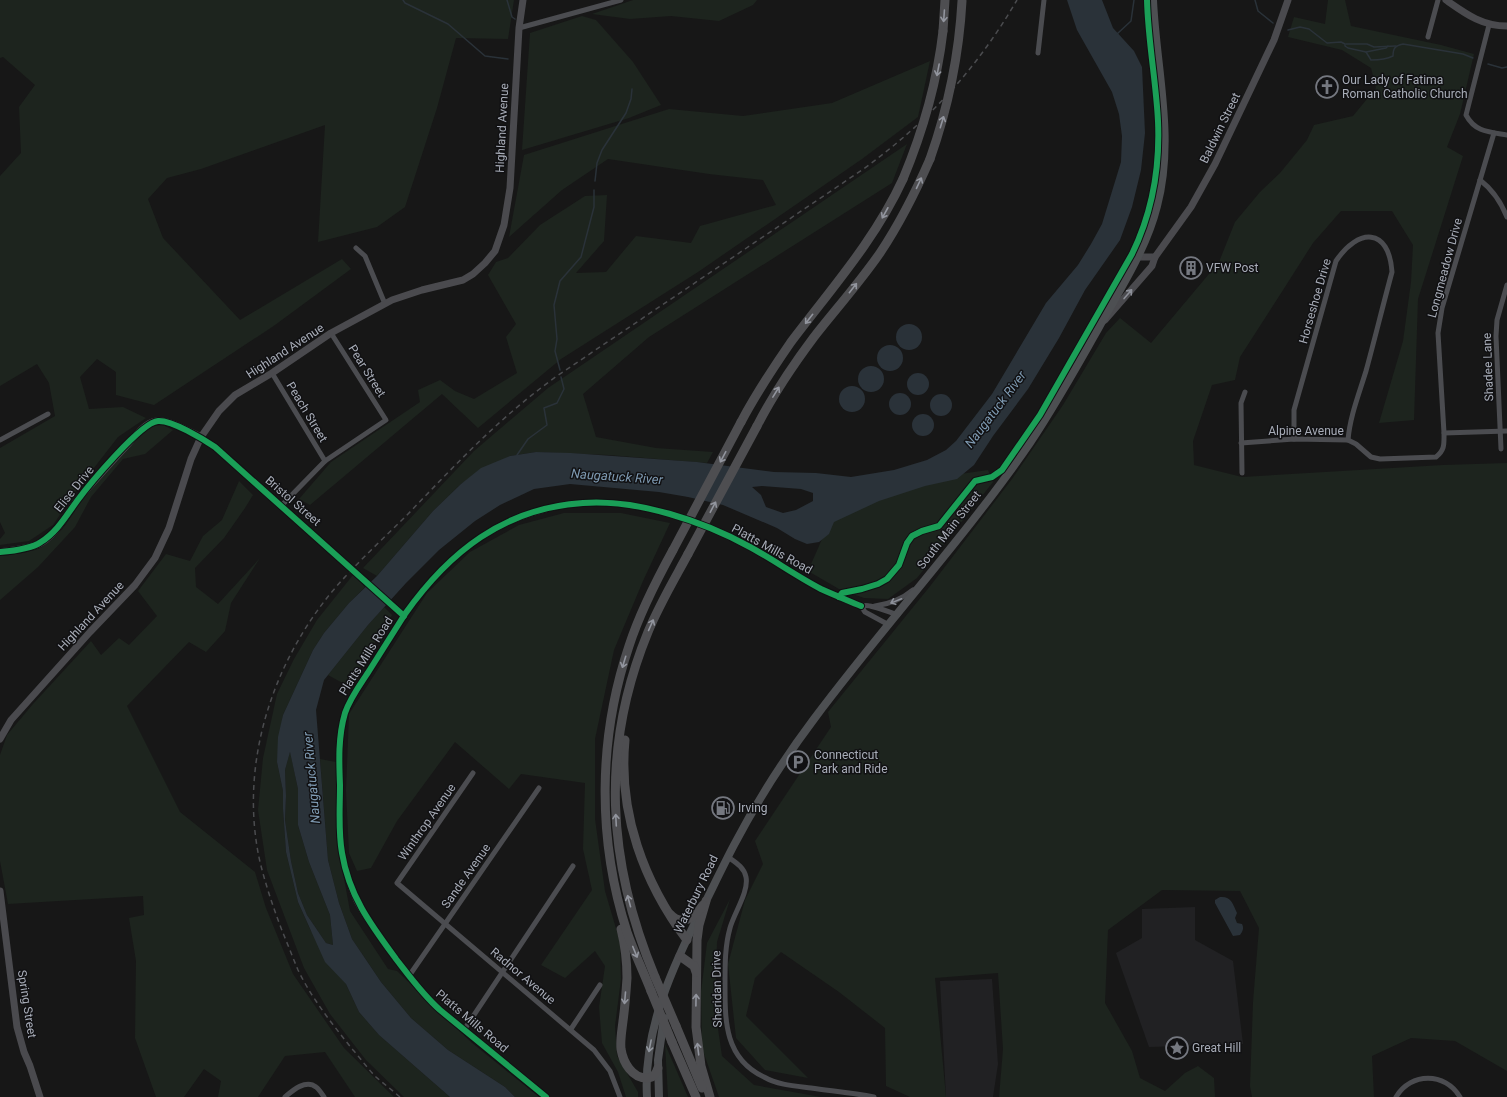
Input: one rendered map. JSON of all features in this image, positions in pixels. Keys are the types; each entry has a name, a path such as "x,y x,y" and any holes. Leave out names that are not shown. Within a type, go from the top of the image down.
{"highway":[{"path":"658,1068 654,1075 646,1078 638,1076 630,1070 622,1054 621,1041 626,993 626,963 624,942 613,893 606,824 605,787 608,739 615,696 624,661 636,626 650,593 760,388 780,357 866,244 884,215 902,179 917,143 930,102 938,67 943,31 945,0"},
{"path":"706,1097 655,977 637,928 627,894 620,859 615,812 616,770 620,734 631,682 642,648 656,616 757,426 780,386 804,351 890,238 913,196 930,158 942,124 951,89 958,48 962,1"},
{"path":"642,648 625,736 625,787 629,818 636,843 649,878 663,905 687,940"},
{"path":"610,861 617,896 627,931 696,1097"},
{"path":"663,905 672,916 678,920 682,920 691,918 695,915 706,901"},
{"path":"706,901 698,933 696,1027 700,1066 710,1097"},
{"path":"680,956 694,966 697,973"}],"main road":[{"name":"Highland Avenue","path":"0,739 10,720 90,632 136,585 157,555 169,528 191,459 201,437 219,411 235,395 272,373 332,333 385,304 422,290 463,280 473,274 495,251 504,225 510,188 519,28 523,0"},
{"name":"South Main Street","path":"734,844 769,785 824,705 898,615 1024,452 1053,406 1138,257 1148,236 1158,204 1164,157 1164,111 1153,0"},
{"name":"Baldwin Street","path":"1102,322 1108,318 1152,266 1155,257 1191,207 1222,152 1274,40 1288,0"},
{"path":"1446,0 1479,21 1489,25 1507,26"},
{"path":"1138,257 1155,257"},
{"name":"Bristol Street","path":"156,421 168,423 201,437"},
{"name":"Elise Drive","path":"0,552 16,550 40,543 56,530 77,500 104,469 139,432 156,421"},
{"name":"Waterbury Road","path":"647,1097 646,1078 649,1050 655,1024 667,986 687,940 734,844"},
{"name":"Spring Street","path":"0,891 18,1026 24,1052 40,1097"},
{"name":"Waterbury Road","path":"659,1097 659,1047 664,1016 680,956"}],"street":[{"path":"519,28 621,0"},
{"path":"1038,53 1044,0"},
{"path":"1428,37 1438,0"},
{"path":"1489,25 1466,115 1469,122 1477,129 1507,135"},
{"name":"Longmeadow Drive","path":"1436,457 1442,453 1444,447 1438,333 1439,322 1494,133"},
{"path":"1480,180 1490,188 1499,200 1507,217"},
{"name":"Horseshoe Drive","path":"1294,439 1294,410 1336,261 1343,250 1358,239 1368,237 1377,238 1388,250 1392,272 1366,370 1352,413 1348,440"},
{"path":"356,248 365,256 385,304"},
{"name":"Shadee Lane","path":"1501,449 1496,336 1497,320 1507,285"},
{"name":"Pear Street","path":"325,461 386,420 332,333"},
{"name":"Peach Street","path":"272,373 325,461"},
{"path":"1242,473 1241,402 1245,392"},
{"path":"0,440 48,414"},
{"path":"1444,433 1507,431"},
{"name":"Bristol Street","path":"201,437 215,447 404,616"},
{"name":"Alpine Avenue","path":"1242,443 1294,439 1348,440 1356,444 1371,457 1380,459 1436,457"},
{"path":"281,506 325,461"},
{"name":"Platts Mills Road","path":"546,1097 433,1004 409,976 369,923 356,899 343,861 339,824 339,746 345,713 351,699 404,616 421,593 442,569 481,536 505,523 532,514 570,504 595,502 621,504 653,511 712,529 748,546 820,589 861,606 882,605 894,602 904,598 913,590 919,588"},
{"name":"Platts Mills Road","path":"861,606 865,612 889,625"},
{"name":"Platts Mills Road","path":"870,606 898,615"},
{"name":"Winthrop Avenue","path":"397,883 473,772"},
{"name":"Sande Avenue","path":"409,976 539,788"},
{"name":"Sheridan Drive","path":"728,857 742,869 746,878 746,888 728,935 726,952 726,1018 730,1039 737,1054 754,1072 780,1084 874,1097"},
{"path":"464,1030 573,866"},
{"name":"Radnor Avenue","path":"397,883 591,1047 614,1078 620,1097"},
{"path":"571,1029 600,985"},
{"path":"1396,1097 1400,1090 1411,1082 1424,1078 1439,1080 1452,1085 1460,1097"},
{"path":"285,1097 301,1086 309,1084 316,1087 324,1097"}],"shaded area":[{"path":"0,0 514,0 508,39 456,38 437,108 405,207 377,227 318,242 325,125 201,169 167,178 148,199 163,238 240,320 342,259 351,269 275,325 154,405 116,395 116,372 97,359 80,377 89,409 123,407 146,418 118,437 76,491 53,525 29,541 0,545 0,539 5,533 0,522 0,448 55,416 49,383 37,364 0,386 0,176 21,153 19,107 35,85 3,57 0,58"},
{"path":"633,0 757,0 753,5 719,21 671,16 630,19 592,14"},
{"path":"1328,0 1345,0 1351,26 1441,45 1474,54 1460,114 1447,147 1463,156 1418,299 1414,420 1379,423 1403,341 1411,282 1413,245 1392,211 1341,211 1313,243 1240,357 1235,380 1212,385 1193,441 1194,465 1242,477 1443,465 1507,463 1507,1071 1455,1041 1411,1038 1372,1056 1374,1097 1252,1097 1250,1086 1253,1002 1259,928 1240,891 1162,890 1108,930 1105,1003 1132,1051 1140,1078 1165,1091 1185,1073 1198,1066 1214,1078 1215,1097 999,1097 1003,1049 998,973 935,978 946,1097 910,1097 886,1086 885,1028 839,992 781,952 755,978 746,1016 808,1078 765,1070 736,1038 728,964 745,900 763,864 755,841 831,727 828,712 931,585 1012,479 1063,405 1106,333 1120,318 1151,343 1219,262 1235,222 1260,192 1280,173 1307,140 1314,125 1353,116 1376,88 1371,68 1342,50 1288,37 1294,17 1325,24"},
{"path":"582,16 596,20 633,62 661,105 629,118 522,150 530,33"},
{"path":"930,61 918,117 862,159 698,272 561,359 478,428 442,394 310,505 299,499 331,462 420,402 418,390 440,380 455,391 474,399 517,373 506,337 516,324 488,275 496,262 508,258 540,225 585,196 607,195 604,241 576,273 606,272 636,236 691,243 700,226 776,205 763,180 709,174 608,159 562,190 509,237 524,155 669,109 743,116 832,103"},
{"path":"907,144 892,183 649,337 583,394 596,437 656,448 713,452 707,463 608,455 536,452 510,456 461,484 433,511 377,576 363,568 474,451 548,388"},
{"path":"163,425 173,430 145,454 123,459 91,497 75,527 38,567 0,600 0,556 33,550 42,547 50,541 62,530 85,496 117,460 151,426"},
{"path":"988,470 993,482 917,578 888,599 864,598 839,589 808,571 830,521 856,504 946,476"},
{"path":"239,481 253,495 224,538 195,568 196,587 218,604 260,558 231,603 225,631 206,652 189,642 127,706 180,812 255,872 266,908 293,974 344,1048 394,1097 355,1097 325,1052 285,1056 258,1097 218,1097 221,1081 204,1069 184,1097 156,1097 135,1038 136,961 129,918 144,915 143,896 8,904 0,861 0,755 7,735 33,704 91,641 101,655 119,638 129,645 157,616 138,591 166,554 190,561 203,536 222,520"},
{"path":"564,513 621,513 670,523 643,581 614,650 595,739 595,819 605,891 620,942 621,979 615,1026 617,1056 638,1092 638,1097 626,1097 618,1072 602,1043 599,1007 605,966 595,951 565,978 541,965 592,890 583,849 585,783 521,774 509,789 455,742 397,821 371,868 357,871 349,853 346,791 349,714 427,593 470,552 519,525"},
{"path":"353,575 365,587 349,603 324,633 313,650 283,715 277,762 283,791 286,852 298,902 310,929 346,984 359,1012 379,1035 450,1097 404,1097 366,1060 330,1014 304,968 267,870 258,810 263,758 277,694 294,659 317,620"},
{"path":"384,607 392,615 348,686 328,675 368,625"},
{"path":"290,751 298,789 298,825 309,862 330,915 333,945 326,943 307,915 298,893 291,861 285,820 285,770"},
{"path":"320,759 336,762 336,835 350,911 388,969 397,971 472,1043 539,1097 515,1097 505,1087 448,1050 411,1018 381,982 352,939 339,903 328,860"},
{"path":"730,899 717,942 715,1008 722,1056 754,1085 821,1097 719,1097 702,1048 701,992 707,943"},
{"path":"1195,907 1195,940 1233,961 1243,1044 1149,1047 1116,953 1142,938 1142,909"},
{"path":"992,979 998,1064 993,1097 946,1097 940,981"},
{"path":"665,1044 688,1097 668,1097"}],"water":[{"name":"Naugatuck River","path":"1067,0 1102,0 1113,28 1134,51 1142,67 1145,133 1141,170 1132,207 1120,240 1085,290 1059,338 1028,389 993,436 974,465 957,479 925,486 879,501 834,522 829,534 819,542 807,544 795,539 777,528 723,505 688,497 659,492 570,484 534,489 500,505 475,521 439,550 406,583 368,625 324,680 316,710 328,860 339,903 352,939 381,982 411,1018 448,1050 505,1087 515,1097 450,1097 379,1035 359,1012 346,984 325,962 298,902 286,852 283,791 277,762 278,737 283,715 313,650 324,633 349,603 377,576 433,511 461,484 481,468 510,456 536,452 571,453 697,462 774,472 816,473 851,477 894,470 927,460 946,450 956,441 992,394 1046,303 1078,265 1102,224 1121,162 1122,136 1119,114 1112,92 1077,30","holes":["762,486 801,489 813,493 813,501 796,510 783,513 766,507 761,495 752,487","290,752 298,789 298,825 309,862 330,915 333,945 326,943 307,915 298,893 291,861 285,820 285,770"]},
{"path":"909,324 918,328 922,337 918,346 909,350 900,346 896,337 900,328"},
{"path":"890,345 899,349 903,358 899,367 890,371 881,367 877,358 881,349"},
{"path":"871,366 880,370 884,379 880,388 871,392 862,388 858,379 862,370"},
{"path":"914,373 922,373 929,380 929,388 922,395 914,395 907,388 907,380"},
{"path":"852,386 861,390 865,399 861,408 852,412 843,408 839,399 843,390"},
{"path":"896,393 904,393 911,400 911,408 904,415 896,415 889,408 889,400"},
{"path":"937,394 945,394 952,401 952,409 945,416 937,416 930,409 930,401"},
{"path":"919,414 927,414 934,421 934,429 927,436 919,436 912,429 912,421"},
{"path":"1220,897 1229,899 1233,904 1237,913 1235,918 1237,923 1242,924 1243,927 1240,935 1233,936 1215,903 1215,900"}],"waterway":[{"path":"403,0 405,3 448,24 485,56 508,59"},
{"path":"507,0 512,17 515,19"},
{"path":"1117,34 1131,21 1134,0"},
{"path":"1255,0 1258,11 1273,23"},
{"path":"1288,30 1300,27 1309,29 1327,43 1341,42 1348,48 1366,52 1371,60 1385,59 1393,56 1393,51 1395,48 1403,44 1463,54 1473,58"},
{"path":"1346,44 1367,44 1374,47 1396,46"},
{"path":"1366,52 1386,48 1388,46"},
{"path":"1488,64 1502,68 1507,67"},
{"path":"595,181 597,163 602,150 626,113 631,99 632,89"},
{"path":"560,370 555,351 557,339 554,305 560,281 581,257 594,207 594,190"},
{"path":"517,455 528,439 547,425 544,408 557,403 564,389 561,377"}],"railway":[{"path":"400,1097 370,1071 330,1021 304,981 298,970 270,898 260,862 255,828 253,795 256,761 272,696 285,665 301,635 330,594 351,571 461,459 536,391 862,170 908,133 929,114 967,72 985,49 1017,0"}],"cycle path":[{"path":"839,597 842,593 862,589 878,584 887,579 899,565 907,543 912,536 922,531 939,526 975,481 992,477 1002,470 1040,415 1132,254 1150,206 1158,155 1157,106 1147,0"},
{"path":"0,552 27,548 47,538 61,523 92,482 115,456 140,432 150,424 158,421 171,424 187,431 215,447 404,616"},
{"path":"546,1097 440,1010 422,992 370,922 362,909 345,869 341,845 339,767 341,731 345,713 352,697 405,614 440,571 481,537 504,524 528,514 554,507 583,503 604,503 647,508 691,521 732,537 821,589 861,606"}],"place":[{"name":"Our Lady of Fatima Roman Catholic Church","path":"1327,87"},
{"name":"VFW Post","path":"1191,268"},
{"name":"Connecticut Park and Ride","path":"798,762"},
{"name":"Irving","path":"723,808"},
{"name":"Great Hill","path":"1177,1048"}]}
